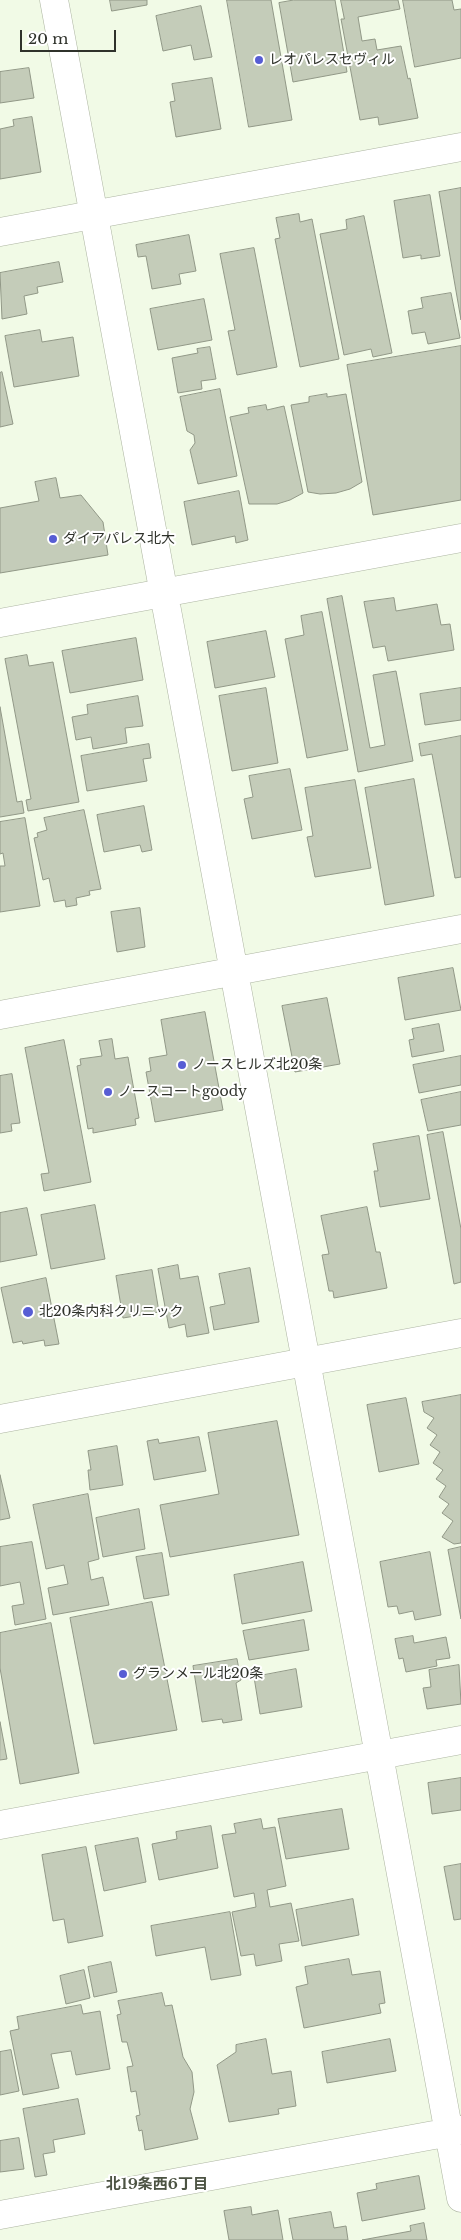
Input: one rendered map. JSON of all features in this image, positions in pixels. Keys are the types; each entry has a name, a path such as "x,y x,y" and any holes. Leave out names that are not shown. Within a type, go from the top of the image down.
{"street":[{"path":"54,0 380,1755 455,2131 461,2198"},
{"path":"0,232 461,147"},
{"path":"0,623 461,538"},
{"path":"0,1015 461,929"},
{"path":"0,1419 461,1334"},
{"path":"0,1825 461,1740"},
{"path":"0,2215 455,2131"}],"building":[{"path":"110,0 147,0 147,5 112,11"},
{"name":"レオパレスセヴィル","path":"227,0 271,0 292,120 249,127"},
{"path":"294,0 335,0 347,72 293,82 279,3"},
{"path":"341,0 398,0 400,9 358,17 362,41 375,39 377,50 401,46 418,118 379,125 378,117 360,120 341,19 344,19"},
{"path":"403,0 452,0 454,10 461,9 461,58 415,67"},
{"path":"201,6 212,57 194,60 191,45 163,51 156,16"},
{"path":"29,68 34,98 0,103 0,72"},
{"path":"212,78 221,129 176,137 170,102 175,101 172,84"},
{"path":"32,117 41,172 0,179 0,129 14,126 13,120"},
{"path":"461,188 461,320 439,192"},
{"path":"430,195 440,256 421,259 421,255 403,258 394,201"},
{"path":"299,214 300,222 312,219 339,359 300,367 275,239 280,238 276,218"},
{"path":"364,216 392,353 373,357 371,349 344,355 320,234 347,229 346,220"},
{"path":"189,235 196,271 179,274 181,284 152,289 146,256 138,257 136,245"},
{"path":"254,248 277,367 237,375 228,331 235,330 220,254"},
{"path":"59,262 63,282 37,287 38,293 24,296 27,314 2,319 0,273"},
{"path":"451,293 460,338 428,344 425,332 412,334 408,311 423,308 421,298"},
{"path":"204,299 212,340 158,350 150,309"},
{"path":"40,330 42,342 73,337 79,376 14,387 5,336"},
{"path":"461,346 461,500 373,515 347,365"},
{"path":"210,347 216,379 201,381 202,389 178,393 172,358 198,353 197,349"},
{"path":"2,372 13,424 0,427 0,373"},
{"path":"220,389 237,476 198,484 190,450 195,443 194,435 187,431 180,397"},
{"path":"327,394 327,397 346,394 362,482 350,489 336,493 320,494 308,492 291,405 309,402 309,397"},
{"path":"266,405 267,410 284,406 303,493 277,504 249,504 230,417 249,413 248,408"},
{"name":"ダイアパレス北大","path":"56,478 60,498 81,495 103,522 108,555 0,573 0,508 39,501 35,482"},
{"path":"239,491 248,540 236,543 235,536 192,545 184,502"},
{"path":"342,596 370,748 385,745 373,675 396,671 413,761 358,772 327,599"},
{"path":"394,598 396,611 437,604 441,625 450,624 454,650 388,661 385,646 373,648 364,602"},
{"path":"322,612 348,750 307,758 285,639 304,635 301,616"},
{"path":"266,631 275,677 215,688 207,642"},
{"path":"136,638 143,680 70,693 62,651"},
{"path":"27,655 29,666 53,662 79,802 28,811 26,800 31,799 5,659"},
{"path":"266,688 278,763 232,771 219,696"},
{"path":"461,688 461,720 425,725 420,694"},
{"path":"138,696 143,726 125,728 127,743 93,749 91,737 76,740 72,717 88,714 87,705"},
{"path":"0,707 17,802 22,801 24,813 0,817"},
{"path":"461,736 461,877 455,878 432,754 421,756 419,744"},
{"path":"149,744 151,758 143,759 147,781 87,791 81,756"},
{"path":"290,769 302,830 252,839 244,799 253,797 249,776"},
{"path":"414,779 434,896 385,905 365,788"},
{"path":"355,780 371,868 315,877 307,837 313,836 305,788"},
{"path":"144,806 152,850 142,852 140,845 104,852 97,815"},
{"path":"84,810 101,889 89,891 90,895 76,898 77,905 66,907 65,900 54,902 49,878 43,880 34,838 38,837 37,833 47,830 44,818"},
{"path":"25,818 40,906 0,912 0,866 5,866 3,853 0,854 0,822"},
{"path":"140,908 145,947 117,952 111,912"},
{"path":"453,968 461,1010 405,1020 398,978"},
{"path":"327,998 340,1064 295,1072 282,1006"},
{"name":"ノースヒルズ北20条","path":"205,1012 223,1110 155,1122 146,1072 151,1071 149,1058 167,1055 161,1020"},
{"path":"439,1024 444,1051 412,1057 409,1040 414,1039 412,1029"},
{"name":"ノースコートgoody","path":"112,1039 115,1059 128,1057 139,1118 135,1119 136,1125 93,1133 93,1128 88,1129 77,1066 81,1065 80,1059 102,1056 99,1041"},
{"path":"64,1040 91,1182 44,1191 41,1174 49,1173 25,1048"},
{"path":"461,1056 461,1085 419,1093 413,1065"},
{"path":"12,1074 20,1123 11,1124 12,1131 0,1133 0,1076"},
{"path":"461,1092 461,1125 428,1131 421,1100"},
{"path":"443,1132 461,1229 461,1282 454,1284 427,1135"},
{"path":"419,1136 430,1199 380,1207 374,1171 378,1171 373,1144"},
{"path":"95,1205 105,1259 51,1269 41,1215"},
{"path":"367,1207 376,1252 380,1252 387,1288 334,1298 333,1291 329,1291 322,1255 329,1254 321,1216"},
{"path":"27,1208 37,1255 0,1262 0,1213"},
{"path":"178,1265 180,1279 198,1276 209,1333 187,1337 185,1324 169,1328 158,1269"},
{"path":"250,1268 259,1322 214,1330 210,1307 225,1304 219,1274"},
{"path":"152,1270 159,1312 123,1318 116,1276"},
{"path":"46,1278 59,1344 45,1346 44,1340 23,1344 22,1341 13,1343 1,1288"},
{"path":"461,1395 461,1543 454,1544 442,1537 453,1521 442,1513 449,1504 439,1497 446,1486 436,1479 443,1470 433,1463 440,1452 430,1445 437,1435 427,1428 434,1418 424,1412 422,1402"},
{"path":"406,1398 419,1464 379,1472 367,1405"},
{"path":"277,1421 299,1535 170,1557 160,1505 219,1494 208,1433"},
{"path":"199,1437 206,1471 154,1480 147,1441 158,1439 159,1443"},
{"path":"117,1446 123,1485 90,1490 88,1470 91,1470 88,1451"},
{"path":"0,1475 10,1518 0,1520"},
{"path":"88,1494 99,1559 88,1562 91,1580 103,1577 109,1605 53,1615 48,1588 68,1584 64,1565 46,1569 33,1505"},
{"path":"139,1509 145,1549 103,1557 96,1518"},
{"path":"32,1542 46,1619 15,1625 12,1606 24,1604 20,1582 0,1586 0,1547"},
{"path":"461,1547 461,1619 448,1550"},
{"path":"430,1552 441,1615 415,1620 413,1611 399,1614 397,1606 388,1607 380,1562"},
{"path":"162,1553 169,1595 144,1599 136,1557"},
{"path":"303,1562 312,1611 242,1624 234,1575"},
{"name":"グランメール北20条","path":"152,1602 177,1730 94,1744 70,1618"},
{"path":"304,1620 309,1650 249,1660 243,1631"},
{"path":"51,1623 79,1773 20,1784 0,1668 0,1633"},
{"path":"413,1636 414,1643 446,1637 450,1658 436,1660 437,1666 406,1672 403,1658 399,1659 395,1639"},
{"path":"237,1659 241,1680 236,1683 242,1720 223,1723 222,1719 202,1722 193,1666"},
{"path":"459,1665 461,1704 427,1709 423,1688 431,1687 429,1670"},
{"path":"296,1669 302,1707 260,1714 254,1677"},
{"path":"0,1722 7,1759 0,1760"},
{"path":"461,1778 461,1810 432,1814 428,1783"},
{"path":"342,1809 349,1849 286,1859 278,1819"},
{"path":"261,1819 263,1829 275,1827 286,1886 267,1890 270,1907 291,1903 299,1941 279,1944 282,1961 256,1966 254,1954 241,1956 232,1912 256,1907 254,1893 234,1897 222,1835 236,1833 234,1824"},
{"path":"211,1826 218,1868 159,1880 152,1844 177,1839 176,1832"},
{"path":"138,1838 146,1882 104,1891 95,1846"},
{"path":"86,1847 103,1936 68,1943 64,1919 53,1921 42,1855"},
{"path":"461,1864 461,1919 454,1920 444,1867"},
{"path":"353,1899 359,1935 302,1946 296,1910"},
{"path":"230,1912 241,1975 211,1980 205,1947 156,1956 151,1926"},
{"path":"349,1959 352,1975 380,1971 385,2003 379,2004 381,2013 304,2028 296,1987 308,1984 305,1967"},
{"path":"111,1962 117,1992 94,1997 88,1967"},
{"path":"84,1970 90,1998 66,2004 60,1976"},
{"path":"162,1993 165,2006 172,2005 183,2057 192,2072 194,2092 190,2109 198,2139 145,2150 142,2130 139,2131 136,2116 140,2115 136,2091 131,2092 127,2067 133,2066 127,2042 122,2042 117,2015 121,2014 118,2001"},
{"path":"81,2005 83,2014 100,2011 110,2069 76,2075 71,2051 51,2054 59,2088 23,2095 10,2031 19,2029 17,2017"},
{"path":"266,2039 272,2074 291,2071 296,2106 278,2109 279,2114 229,2122 217,2065 236,2052 236,2045"},
{"path":"390,2039 396,2071 327,2083 322,2052"},
{"path":"11,2050 19,2091 0,2095 0,2052"},
{"path":"78,2099 85,2134 53,2140 55,2152 43,2154 47,2175 35,2177 23,2109"},
{"path":"19,2138 24,2169 0,2172 0,2141"},
{"path":"419,2176 425,2209 362,2221 357,2193 377,2189 376,2184"},
{"path":"251,2207 252,2215 278,2210 283,2240 229,2240 224,2211"},
{"path":"331,2212 334,2228 346,2226 348,2240 293,2240 289,2219"},
{"path":"424,2223 427,2240 362,2240 411,2231 410,2226"}],"place":[{"name":"レオパレスセヴィル","path":"259,60"},
{"name":"ダイアパレス北大","path":"53,539"},
{"name":"ノースヒルズ北20条","path":"182,1065"},
{"name":"ノースコートgoody","path":"108,1092"},
{"name":"北20条内科クリニック","path":"28,1312"},
{"name":"グランメール北20条","path":"123,1674"}],"district":[{"name":"北19条西6丁目","path":"157,2185"}]}
